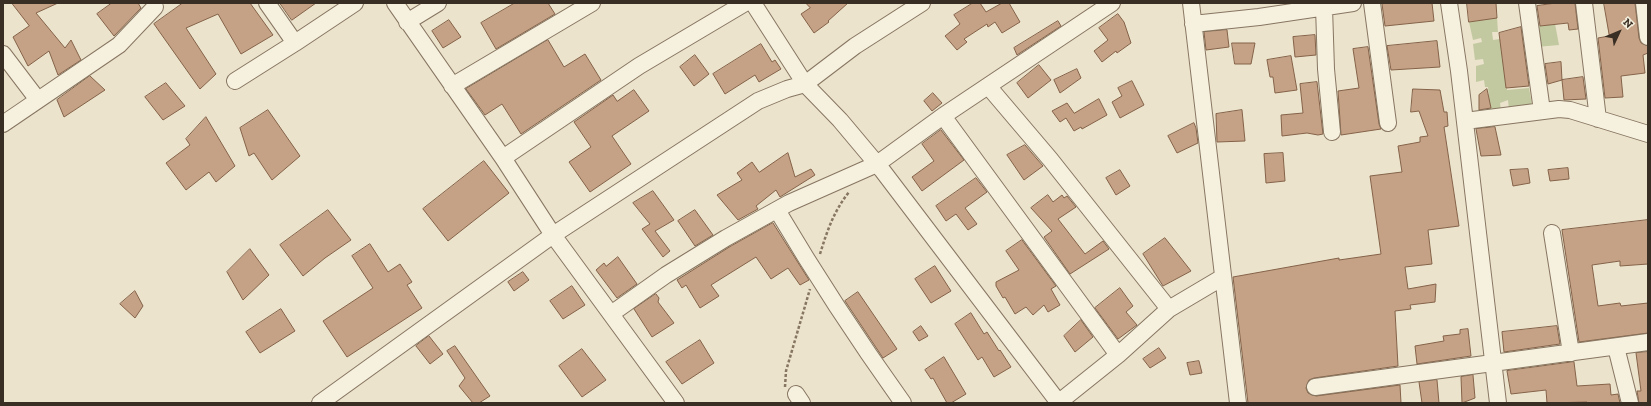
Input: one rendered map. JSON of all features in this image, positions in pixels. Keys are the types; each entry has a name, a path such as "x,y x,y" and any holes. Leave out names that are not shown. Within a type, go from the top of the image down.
{"street":[{"path":"267,3 295,44"},
{"path":"235,81 295,44 355,3"},
{"path":"395,3 553,235 676,403"},
{"path":"408,22 438,3"},
{"path":"452,86 592,3"},
{"path":"502,158 639,66 745,3"},
{"path":"752,3 805,84 840,120 877,164 1059,403 1169,309 1223,277"},
{"path":"320,403 553,235 758,101 787,89 805,84 855,46 922,3"},
{"path":"611,314 666,275 726,238 789,203 877,164 944,116 1112,3"},
{"path":"1191,3 1238,403"},
{"path":"1193,24 1259,17 1354,3"},
{"path":"1372,3 1388,123"},
{"path":"1449,3 1465,121 1498,403"},
{"path":"1527,3 1542,111"},
{"path":"1584,3 1598,119"},
{"path":"1644,3 1648,37"},
{"path":"3,124 119,45 155,4"},
{"path":"1324,7 1326,69 1332,132"},
{"path":"3,54 38,100"},
{"path":"988,86 1050,159 1169,309"},
{"path":"1465,121 1559,109 1570,110 1648,134"},
{"path":"944,116 1118,354"},
{"path":"776,210 815,273 903,403"},
{"path":"1552,233 1571,353"},
{"path":"1315,387 1648,342"},
{"path":"1616,347 1630,403"}],"green space":[{"path":"1497,17 1498,32 1492,32 1493,40 1500,39 1507,90 1529,88 1532,105 1509,110 1508,100 1500,103 1501,110 1490,112 1487,98 1489,98 1488,87 1485,87 1484,80 1476,82 1476,66 1484,64 1483,59 1475,60 1473,44 1482,42 1481,38 1473,40 1469,22"},
{"path":"1555,24 1559,45 1536,47 1538,26"}],"building":[{"path":"12,3 58,3 36,13 65,48 71,40 81,60 58,75 49,51 28,66 13,37 29,26"},
{"path":"112,3 138,3 141,8 114,36 97,14"},
{"path":"183,3 250,3 273,35 241,54 218,14 186,28 216,74 200,89 154,24"},
{"path":"280,3 316,3 292,20"},
{"path":"515,3 548,3 555,14 496,49 481,23"},
{"path":"806,3 848,3 828,21 829,22 814,33 801,14 810,8"},
{"path":"973,3 980,3 986,12 1002,3 1009,3 1020,22 1002,33 995,22 988,27 987,24 964,39 967,42 957,50 945,36 960,24 954,15"},
{"path":"1432,3 1434,21 1385,26 1382,4"},
{"path":"1467,3 1496,3 1497,18 1469,22"},
{"path":"1556,3 1575,3 1578,29 1569,30 1568,23 1540,26 1537,6"},
{"path":"1604,3 1635,3 1639,38 1641,43 1648,46 1648,53 1643,55 1645,73 1621,76 1623,97 1605,98 1598,38 1609,36"},
{"path":"1118,14 1124,22 1131,43 1117,53 1116,51 1102,62 1094,51 1108,40 1099,28"},
{"path":"449,20 461,37 443,48 432,31"},
{"path":"1058,21 1061,26 1017,55 1014,48"},
{"path":"1521,27 1529,86 1506,88 1499,33"},
{"path":"1227,30 1229,47 1206,50 1204,32"},
{"path":"1315,35 1316,55 1295,57 1293,37"},
{"path":"548,40 564,67 585,54 601,80 521,134 502,104 485,115 466,89"},
{"path":"1437,41 1440,67 1391,70 1387,46"},
{"path":"1232,43 1255,43 1251,64 1235,64"},
{"path":"761,44 772,62 775,60 781,69 759,82 755,75 725,94 713,74"},
{"path":"1368,47 1381,129 1341,135 1338,91 1359,88 1353,49"},
{"path":"695,55 709,74 694,86 680,67"},
{"path":"1291,56 1297,90 1275,93 1273,77 1270,77 1267,60"},
{"path":"1561,62 1562,80 1548,84 1545,64"},
{"path":"1039,65 1051,80 1028,98 1017,83"},
{"path":"1077,69 1081,78 1060,93 1054,80"},
{"path":"90,76 105,90 64,117 57,100"},
{"path":"1583,77 1586,99 1564,100 1562,80"},
{"path":"1132,81 1144,105 1120,118 1112,102 1122,96 1118,88"},
{"path":"1317,82 1323,134 1318,135 1307,133 1282,136 1281,115 1303,113 1300,84"},
{"path":"166,83 185,106 163,120 145,97"},
{"path":"1413,89 1440,90 1444,112 1447,112 1448,126 1444,127 1459,226 1428,230 1432,264 1405,267 1408,289 1436,284 1435,302 1410,305 1411,309 1395,311 1398,366 1314,378 1309,380 1306,388 1308,393 1316,396 1400,385 1401,403 1248,403 1233,277 1339,258 1339,260 1381,254 1370,176 1402,172 1398,146 1420,142 1420,137 1428,136 1419,111 1411,112"},
{"path":"1487,89 1491,108 1479,110 1479,95"},
{"path":"634,90 649,111 612,136 631,164 590,192 569,162 591,147 574,122 613,95 617,101"},
{"path":"933,93 942,103 932,111 924,101"},
{"path":"1099,99 1107,115 1082,129 1081,127 1074,131 1066,118 1060,122 1052,111 1067,103 1074,113"},
{"path":"268,110 300,156 272,180 254,153 249,156 240,128"},
{"path":"1242,110 1245,141 1217,142 1216,114"},
{"path":"206,117 235,166 216,182 209,172 186,190 166,163 190,145 186,139"},
{"path":"1194,123 1198,143 1177,153 1168,136"},
{"path":"1495,127 1501,155 1481,156 1476,129"},
{"path":"941,130 964,160 922,191 912,177 934,161 922,144"},
{"path":"1025,145 1043,166 1024,180 1007,155"},
{"path":"788,153 795,177 811,169 815,175 780,197 776,190 756,206 758,209 738,220 717,195 742,180 737,173 752,162 759,172"},
{"path":"1283,153 1285,181 1266,183 1264,154"},
{"path":"484,161 509,193 448,241 423,209"},
{"path":"1568,168 1569,179 1550,181 1548,170"},
{"path":"1528,169 1530,183 1513,186 1510,170"},
{"path":"1120,170 1130,186 1116,195 1106,178"},
{"path":"976,178 987,192 965,208 977,224 968,230 956,214 946,221 936,206"},
{"path":"653,191 674,220 655,231 670,251 663,257 642,229 650,224 633,203"},
{"path":"1048,195 1053,202 1062,195 1064,198 1067,196 1076,207 1058,219 1085,254 1103,241 1109,249 1070,274 1044,237 1052,231 1031,208"},
{"path":"328,210 351,240 303,276 280,245"},
{"path":"695,210 713,235 695,246 678,221"},
{"path":"1648,220 1648,264 1620,266 1620,261 1592,265 1598,306 1620,303 1621,306 1648,303 1648,333 1579,342 1562,230"},
{"path":"773,223 809,280 800,285 788,268 771,279 756,257 711,285 719,296 700,308 686,285 682,288 677,280 731,246"},
{"path":"1165,238 1191,271 1163,286 1143,254"},
{"path":"1022,240 1056,286 1051,289 1060,305 1048,312 1044,305 1033,315 1026,307 1015,314 1005,297 1003,298 996,286 996,282 1019,270 1006,251"},
{"path":"370,244 388,272 400,264 412,282 407,285 422,308 347,357 323,321 373,288 352,256"},
{"path":"250,249 269,275 243,300 227,272"},
{"path":"618,257 637,284 617,298 596,270 604,263 606,266"},
{"path":"935,266 951,291 931,303 915,279"},
{"path":"523,272 529,280 514,291 508,282"},
{"path":"572,286 585,305 563,319 550,301"},
{"path":"1120,288 1133,306 1126,312 1137,325 1118,339 1095,308"},
{"path":"135,291 143,306 135,318 120,304"},
{"path":"858,292 897,349 883,358 845,301"},
{"path":"656,294 659,298 658,302 674,323 652,337 634,309"},
{"path":"281,309 295,331 260,353 246,332"},
{"path":"971,313 984,334 987,332 1011,367 994,377 982,357 978,360 955,324"},
{"path":"1081,320 1093,337 1075,352 1064,336"},
{"path":"921,326 928,336 919,341 913,332"},
{"path":"1557,326 1560,344 1504,352 1502,332"},
{"path":"1468,329 1471,356 1417,364 1415,346 1444,341 1443,336 1460,334 1460,330"},
{"path":"429,336 443,354 430,364 416,346"},
{"path":"700,340 714,363 682,384 666,362"},
{"path":"455,346 490,396 479,403 473,403 459,386 465,378 447,351"},
{"path":"1159,348 1166,358 1150,368 1143,359"},
{"path":"582,349 606,380 582,397 559,366"},
{"path":"1648,352 1648,403 1639,403 1637,391 1641,391 1636,353"},
{"path":"944,357 966,394 951,403 947,403 933,378 931,379 925,370"},
{"path":"1199,361 1202,373 1190,375 1187,363"},
{"path":"1574,362 1577,386 1610,384 1611,395 1618,394 1620,403 1547,403 1546,390 1511,394 1507,371"},
{"path":"1473,375 1475,398 1462,403 1461,377"},
{"path":"1437,380 1439,403 1422,403 1419,382"}]}
